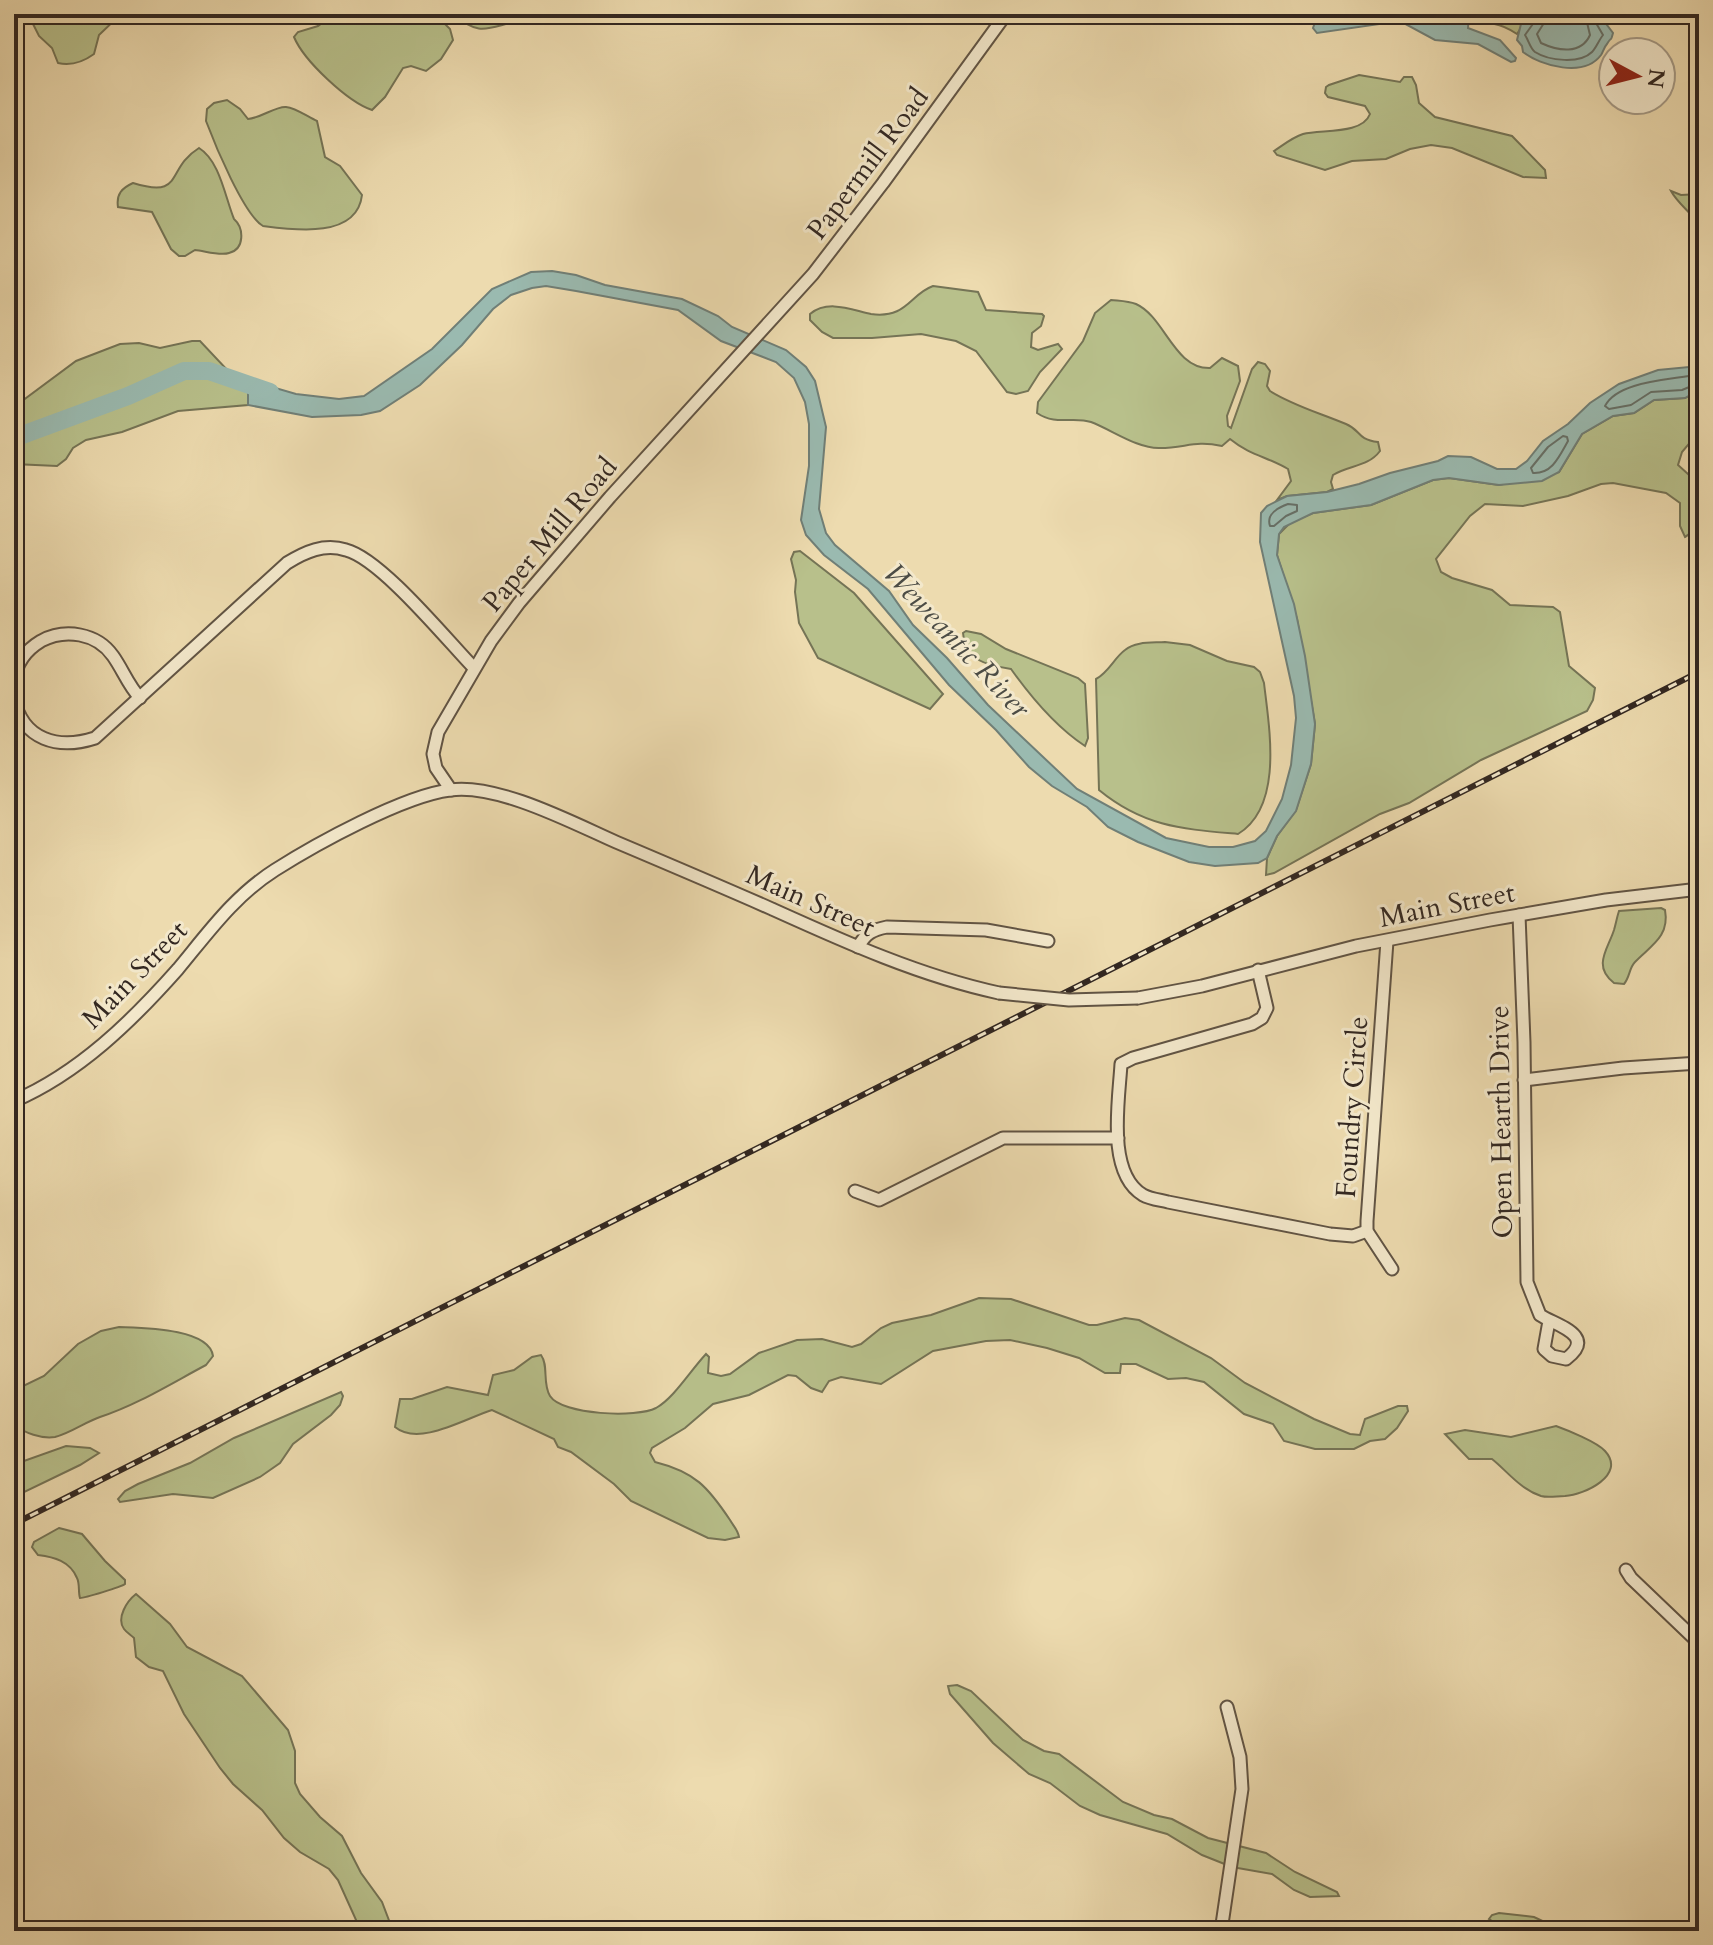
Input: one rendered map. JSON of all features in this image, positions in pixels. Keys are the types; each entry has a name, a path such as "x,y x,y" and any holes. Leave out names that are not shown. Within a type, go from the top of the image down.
{"street":[{"name":"Papermill Road","path":"759,333 821,265 1006,14"},
{"name":"Paper Mill Road","path":"451,790 436,768 433,754 438,732 474,668 519,603 610,497 759,333"},
{"path":"14,699 24,722 40,737 58,744 76,745 95,738 287,563 316,549 344,549 373,564 474,668"},
{"path":"14,681 22,658 33,646 58,635 84,635 100,642 112,654 128,684 140,698"},
{"name":"Main Street","path":"14,1101 42,1088 119,1030 177,969 221,915 259,880 303,852 412,800 451,790 500,795 858,947 966,986 999,993 1069,1000 1138,998 1202,986 1387,941 1519,915 1606,900 1699,889"},
{"name":"Open Hearth Drive","path":"1519,915 1527,1282 1540,1315 1549,1321"},
{"path":"858,947 873,930 887,927 986,930 1048,941"},
{"name":"Foundry Circle","path":"1387,941 1367,1231 1392,1269"},
{"path":"1258,970 1267,1008 1262,1018 1252,1024 1121,1064 1118,1138 1123,1169 1144,1195 1269,1224 1330,1234 1353,1236 1367,1231"},
{"path":"1524,1080 1699,1063"},
{"path":"855,1191 879,1200 1003,1138 1118,1138"},
{"path":"1626,1570 1699,1643"},
{"path":"1221,1931 1242,1789 1240,1757 1227,1707"},
{"path":"993,1928 1015,1931"}],"green space":[{"path":"24,14 121,14 99,35 94,54 68,64 58,63 52,48 39,36 31,20"},
{"path":"334,14 435,14 450,29 453,40 441,59 426,71 411,66 403,68 385,97 372,110 351,99 328,80 294,37 298,32 318,26"},
{"path":"453,14 524,14 519,21 485,29 471,26"},
{"path":"1469,14 1530,14 1517,34 1494,24 1467,24"},
{"path":"1359,75 1400,82 1404,77 1412,77 1419,103 1435,117 1512,136 1545,170 1546,178 1523,177 1452,148 1431,145 1410,149 1386,159 1352,161 1325,170 1277,155 1274,151 1299,135 1350,128 1366,121 1370,114 1365,106 1328,97 1325,93 1329,85"},
{"path":"227,100 248,119 286,107 317,121 325,157 340,166 362,195 358,209 349,219 337,225 307,230 263,226 255,219 231,178 206,121 207,109 214,103"},
{"path":"199,148 217,170 241,238 238,247 229,253 195,250 179,256 171,249 152,212 118,207 118,198 123,189 133,183 149,187 168,184"},
{"path":"1671,191 1681,195 1699,194 1699,225 1677,200"},
{"path":"933,286 978,292 986,310 1042,314 1041,326 1032,333 1031,347 1038,350 1058,344 1062,349 1040,372 1028,391 1016,394 1007,392 976,351 956,341 921,334 833,338 810,320 810,314 832,306 871,314 893,313"},
{"path":"1111,300 1133,303 1146,311 1178,352 1198,366 1210,368 1222,358 1238,366 1240,381 1227,416 1231,428 1252,369 1258,362 1265,364 1270,371 1267,386 1270,391 1351,426 1362,437 1378,442 1380,451 1370,460 1333,475 1333,489 1327,492 1277,500 1291,481 1288,469 1230,439 1222,446 1152,447 1091,422 1051,419 1037,413 1038,402 1083,341 1095,313"},
{"path":"200,341 230,373 248,380 248,405 178,411 122,432 86,440 73,448 57,466 14,464 14,407 76,361 120,344 139,343 160,348"},
{"path":"1699,390 1699,432 1682,452 1678,465 1699,484 1696,521 1685,537 1680,526 1680,503 1666,493 1613,483 1601,484 1568,496 1523,506 1485,504 1470,516 1436,559 1441,572 1492,590 1510,605 1553,607 1560,612 1569,666 1595,688 1587,711 1481,760 1409,803 1380,814 1266,875 1267,858 1277,836 1296,810 1311,764 1315,724 1297,619 1277,555 1279,534 1291,522 1313,513 1371,505 1433,480 1449,478 1499,485 1559,472 1582,434 1613,416 1634,413 1654,400 1685,398"},
{"path":"800,551 854,593 943,694 930,709 818,658 799,623 791,559 794,552"},
{"path":"963,633 981,634 1006,649 1078,678 1085,684 1088,738 1085,746 1045,711 1011,669 993,666 973,656 965,642"},
{"path":"1165,642 1190,645 1227,661 1254,667 1260,672 1269,721 1268,786 1253,821 1238,834 1182,828 1148,819 1099,790 1096,679 1129,647"},
{"path":"1665,910 1666,919 1662,934 1633,964 1624,984 1614,983 1607,977 1603,964 1619,911"},
{"path":"979,1298 1011,1299 1089,1325 1125,1318 1139,1320 1211,1358 1245,1383 1350,1434 1360,1435 1365,1419 1398,1406 1407,1406 1408,1411 1385,1439 1370,1441 1354,1449 1315,1449 1284,1441 1273,1424 1244,1414 1204,1382 1186,1378 1168,1379 1136,1364 1121,1364 1120,1373 1105,1373 1079,1358 1010,1340 986,1341 933,1351 881,1384 841,1377 829,1381 822,1392 796,1376 788,1375 749,1395 713,1404 685,1428 652,1448 650,1453 655,1462 691,1476 715,1498 739,1537 725,1540 708,1538 631,1501 614,1484 571,1452 558,1447 554,1439 492,1410 429,1433 405,1432 395,1427 400,1399 412,1399 447,1387 488,1395 493,1375 514,1370 532,1357 541,1355 545,1364 546,1386 557,1402 584,1411 633,1413 663,1404 706,1354 709,1357 708,1373 721,1376 730,1374 759,1353 797,1340 822,1339 852,1347 892,1323 931,1315"},
{"path":"119,1327 158,1329 188,1335 209,1347 213,1356 206,1365 154,1393 61,1435 39,1436 14,1425 14,1399 21,1387 44,1376 78,1344 101,1331"},
{"path":"341,1392 340,1405 331,1415 293,1444 280,1463 260,1477 213,1498 173,1494 120,1502 118,1499 138,1484"},
{"path":"1556,1426 1589,1440 1605,1451 1611,1468 1607,1476 1592,1488 1573,1495 1541,1496 1520,1484 1492,1459 1469,1459 1445,1434 1465,1430 1511,1437"},
{"path":"66,1446 90,1448 99,1453 14,1497 14,1461 24,1461"},
{"path":"59,1528 82,1534 125,1580 125,1584 80,1598 74,1572 56,1559 38,1555 32,1547 34,1542"},
{"path":"136,1594 170,1624 187,1647 242,1676 288,1730 295,1751 295,1783 300,1794 342,1836 361,1873 382,1902 393,1931 361,1931 338,1880 329,1869 300,1852 284,1838 262,1810 220,1768 184,1714 163,1671 149,1667 136,1657 134,1638 124,1629 121,1620 126,1605"},
{"path":"957,1685 971,1691 1023,1740 1044,1751 1059,1754 1123,1802 1172,1819 1208,1838 1266,1853 1295,1872 1337,1892 1339,1896 1310,1897 1272,1874 1232,1867 1202,1855 1167,1834 1100,1815 1080,1806 1050,1783 1029,1774 993,1743 950,1694 948,1686"},
{"path":"1499,1913 1534,1917 1564,1931 1507,1931 1489,1919"}],"water":[{"path":"1318,14 1469,14 1468,28 1500,40 1516,58 1511,62 1478,44 1435,40 1400,21 1317,33 1313,28"},
{"path":"1530,14 1603,14 1613,33 1612,36 1597,36 1597,59 1594,62 1574,68 1562,67 1540,62 1523,52 1517,40 1521,24"},
{"path":"552,271 605,285 682,299 718,316 732,327 786,350 806,367 815,381 826,427 819,509 826,533 835,545 889,591 913,625 988,705 1077,789 1166,838 1209,847 1233,847 1255,841 1266,831 1282,799 1291,765 1296,718 1294,696 1260,542 1261,513 1267,506 1287,496 1327,492 1448,456 1471,457 1497,469 1516,469 1543,441 1568,424 1590,403 1619,384 1658,370 1699,366 1699,390 1685,398 1654,400 1634,413 1613,416 1582,434 1559,472 1542,481 1499,485 1449,478 1433,480 1371,505 1313,513 1284,527 1279,534 1277,555 1294,604 1305,656 1315,724 1311,764 1296,811 1277,836 1267,858 1258,863 1215,866 1189,862 1108,827 1087,807 1052,786 1029,767 949,685 868,589 824,555 806,535 801,520 809,466 809,424 805,402 794,378 776,362 721,341 678,310 546,286 532,288 511,295 493,309 462,345 420,385 380,411 312,417 248,405 248,380 296,394 339,399 364,396 432,349 492,289 531,272"}],"waterway":[{"name":"Weweantic River","path":"14,438 128,396 184,371 209,371 270,392"}],"railway":[{"path":"14,1524 1699,672"}]}
